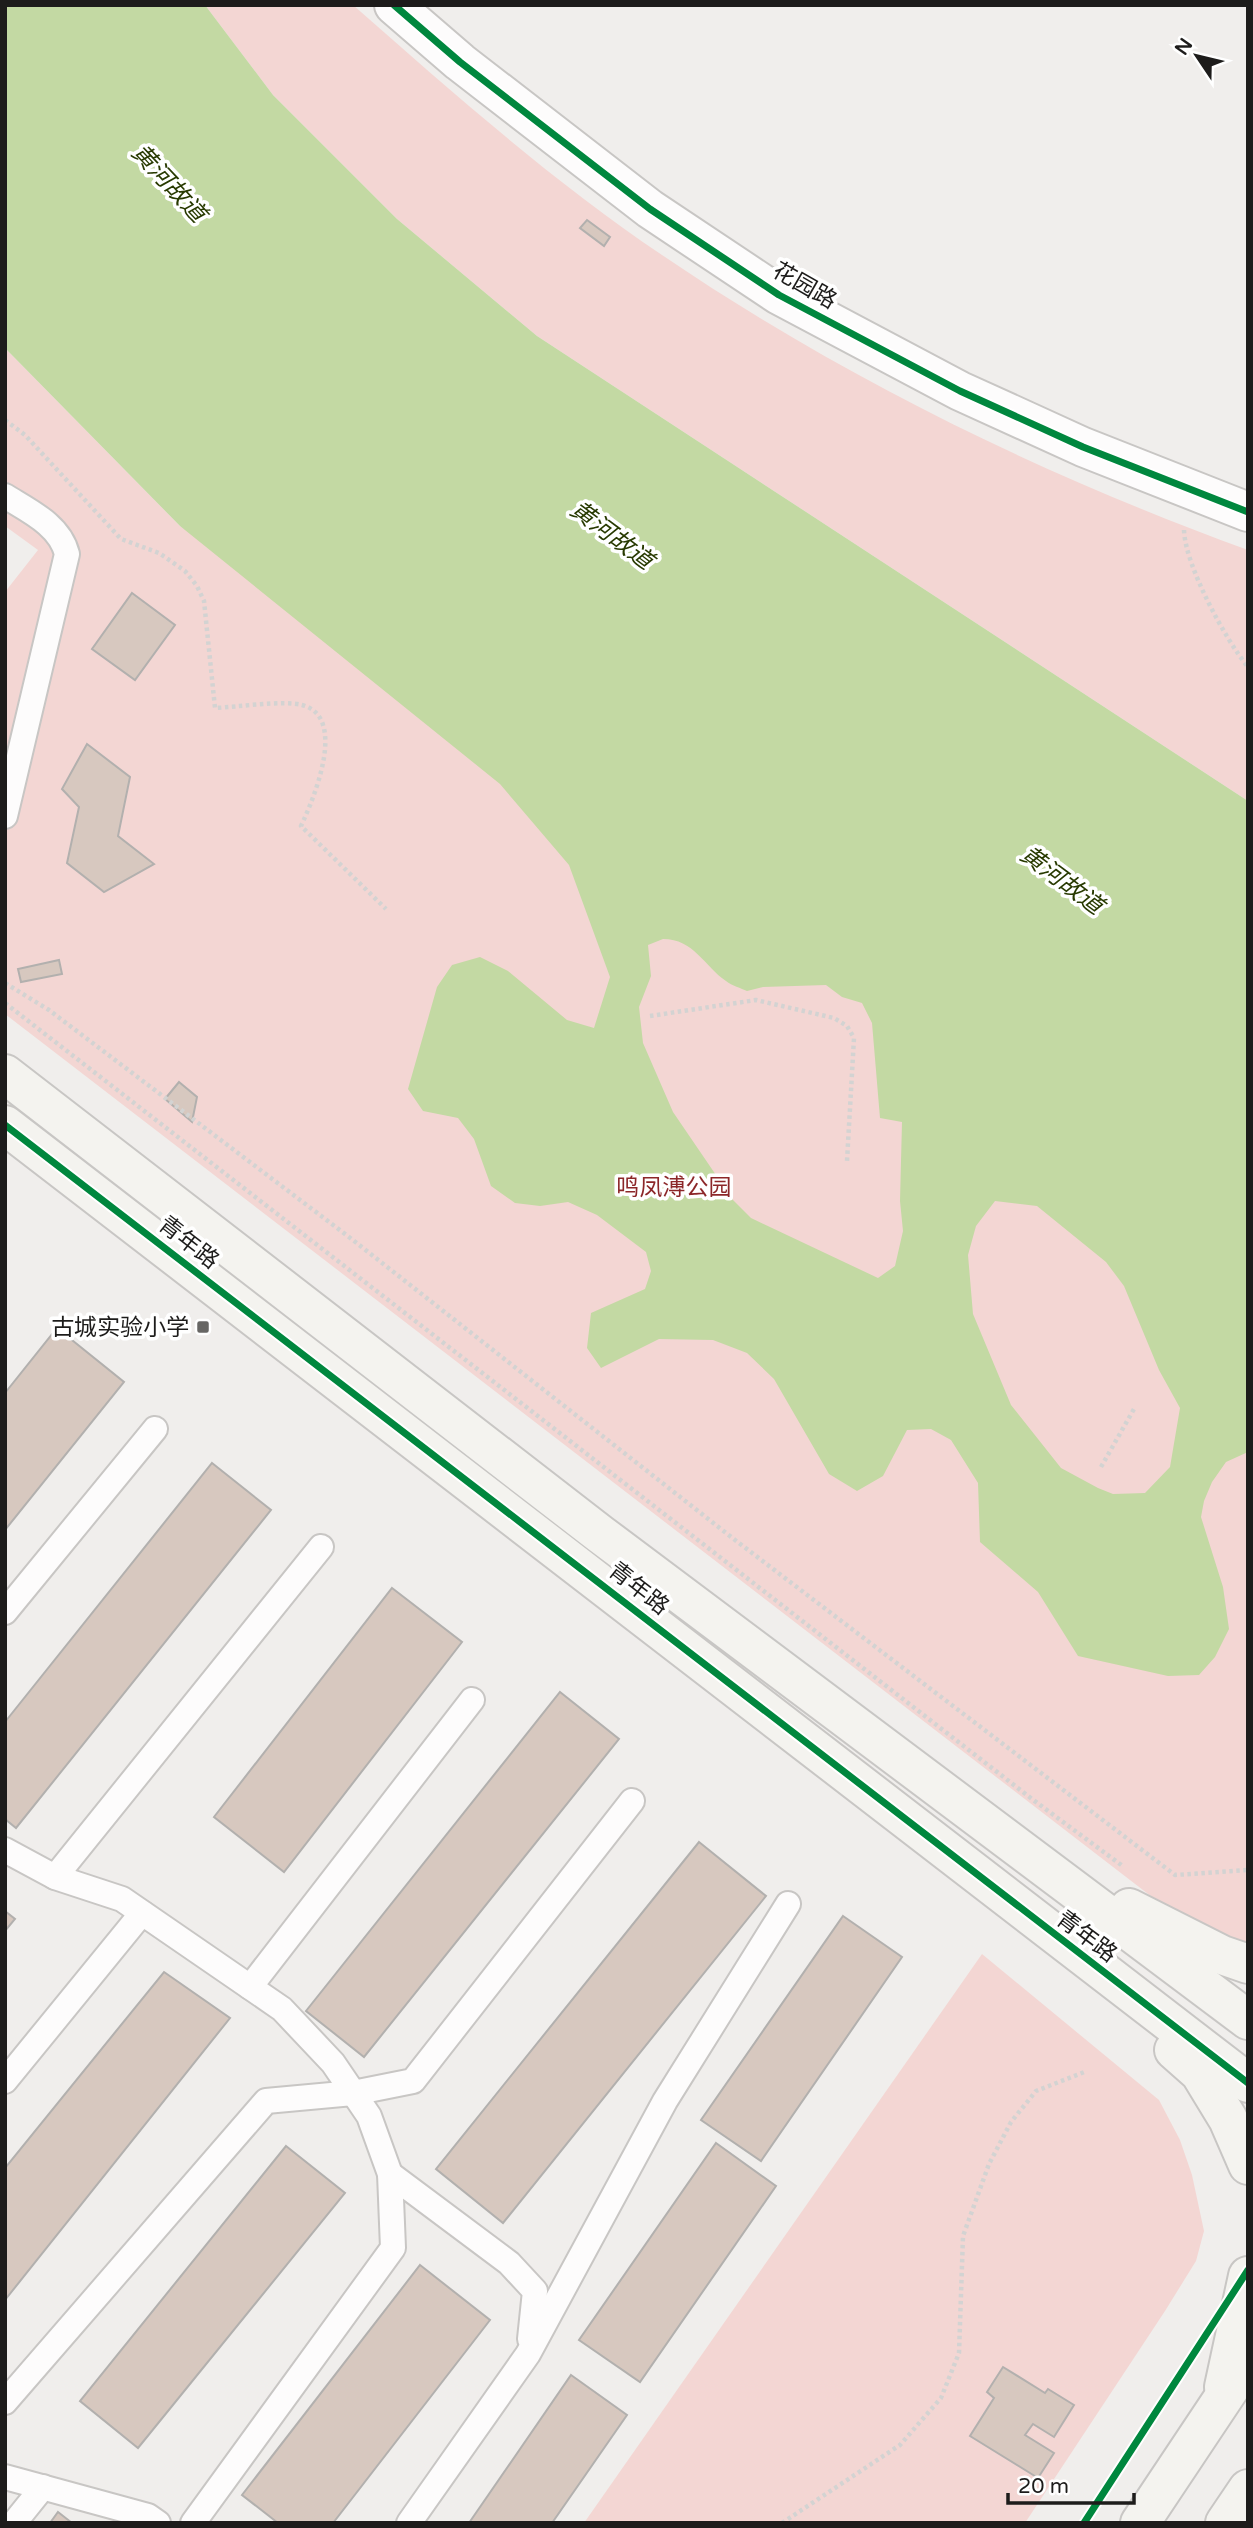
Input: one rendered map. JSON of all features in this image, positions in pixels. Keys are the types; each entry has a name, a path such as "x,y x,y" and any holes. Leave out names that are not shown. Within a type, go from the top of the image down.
{"street":[{"name":"花园路","path":"394,5 460,62 650,209 779,295 960,391 1083,447 1248,512"},
{"name":"青年路","path":"5,1074 600,1534 1248,2020"},
{"name":"青年路","path":"5,1125 1248,2083"},
{"path":"1040,1864 1222,1955 1248,1964"},
{"path":"1020,1909 1200,2073 1228,2119 1248,2165"},
{"path":"1221,2401 1248,2276"},
{"path":"1140,2523 1248,2361"},
{"path":"1225,2523 1248,2490"}],"lane":[{"path":"5,496 38,517 58,535 65,543 67,554 5,816"},
{"path":"5,1612 155,1429"},
{"path":"55,1877 321,1547"},
{"path":"250,1987 472,1700"},
{"path":"5,2402 266,2101 353,2093 413,2081 632,1801"},
{"path":"5,1850 55,1877 122,1899 282,2009 333,2063 369,2116 390,2174 393,2248 193,2523"},
{"path":"409,2523 528,2354 665,2101 788,1904"},
{"path":"5,2081 142,1913"},
{"path":"390,2174 509,2263 535,2291 528,2354"},
{"path":"5,2477 148,2516 158,2523"},
{"path":"14,2523 43,2487"}],"path":[{"path":"5,420 25,435 121,539 169,558 185,570 197,586 204,601 215,708 301,704 322,718 325,725 325,743 315,796 301,826 386,909"},
{"path":"1188,488 1184,510 1185,542 1222,627 1248,667"},
{"path":"5,983 50,1010 327,1220 735,1540 1175,1875 1248,1870"},
{"path":"650,1016 756,1000 834,1018 847,1026 854,1038 847,1161"},
{"path":"5,1003 1010,1782 1129,1871"},
{"path":"1101,1467 1134,1409"},
{"path":"782,2523 900,2445 941,2398 959,2353 963,2236 989,2164 1011,2122 1036,2091 1087,2071"}],"green space":[{"path":"205,5 353,5 465,103 581,197 731,300 873,383 1020,456 1095,490 1248,550 1248,801 537,336 397,219 273,95"},
{"name":"鸣凤溥公园","path":"5,348 180,526 868,982 1248,1338 1248,1955 1204,1937 5,1014 5,592 38,550 5,526"},
{"path":"982,1954 1159,2100 1180,2140 1192,2175 1204,2231 1196,2261 1025,2523 584,2523"}],"water":[{"name":"黄河故道","path":"5,5 205,5 273,95 397,219 537,336 1248,801 1248,1452 1226,1462 1212,1482 1204,1501 1201,1517 1223,1587 1229,1629 1215,1657 1199,1675 1168,1676 1078,1656 1038,1592 980,1542 978,1483 951,1440 931,1429 907,1430 883,1476 857,1491 829,1474 774,1379 747,1353 713,1340 659,1339 601,1368 587,1348 591,1313 645,1289 651,1271 646,1252 597,1215 568,1202 540,1206 515,1203 491,1186 474,1139 458,1118 423,1111 408,1089 437,987 452,965 480,957 508,971 567,1020 594,1028 610,977 569,865 500,784 180,526 5,348","holes":["663,939 683,943 718,975 747,991 763,987 826,985 842,997 862,1003 872,1023 880,1118 902,1122 900,1201 903,1231 895,1266 878,1278 751,1218 733,1200 673,1112 643,1043 639,1007 651,976 648,945","995,1201 1037,1206 1106,1262 1124,1286 1159,1370 1180,1408 1170,1467 1145,1493 1113,1494 1061,1468 1011,1405 973,1314 968,1255 976,1226"]}],"building":[{"path":"587,220 610,237 604,246 580,228"},
{"path":"132,593 175,625 135,680 92,649"},
{"path":"87,744 130,777 118,836 154,864 104,892 67,863 79,807 62,789"},
{"path":"59,960 62,974 21,982 18,969"},
{"path":"179,1082 197,1097 192,1122 165,1099"},
{"path":"57,1328 124,1382 5,1530 5,1393"},
{"path":"212,1463 271,1510 16,1828 5,1819 5,1722"},
{"path":"392,1588 462,1642 284,1872 214,1817"},
{"path":"560,1692 619,1739 364,2057 306,2011"},
{"path":"699,1842 766,1896 503,2223 436,2169"},
{"path":"5,1911 15,1919 5,1931"},
{"path":"843,1916 902,1957 761,2161 701,2120"},
{"path":"164,1972 230,2018 5,2300 5,2168"},
{"path":"716,2143 776,2186 640,2382 579,2340"},
{"path":"286,2146 345,2193 138,2448 80,2401"},
{"path":"420,2265 490,2320 333,2523 278,2523 242,2495"},
{"path":"1003,2367 1045,2393 1048,2389 1074,2405 1054,2437 1033,2424 1025,2435 1054,2453 1038,2478 970,2436 994,2398 987,2392"},
{"path":"571,2375 627,2415 552,2523 469,2523"},
{"path":"58,2512 72,2523 50,2523"}],"cycle path":[{"path":"394,5 460,62 650,209 779,295 960,391 1083,447 1248,512"},
{"path":"5,1125 1248,2083"},
{"path":"1084,2523 1248,2270"}],"place":[{"name":"古城实验小学","path":"203,1327"}]}
